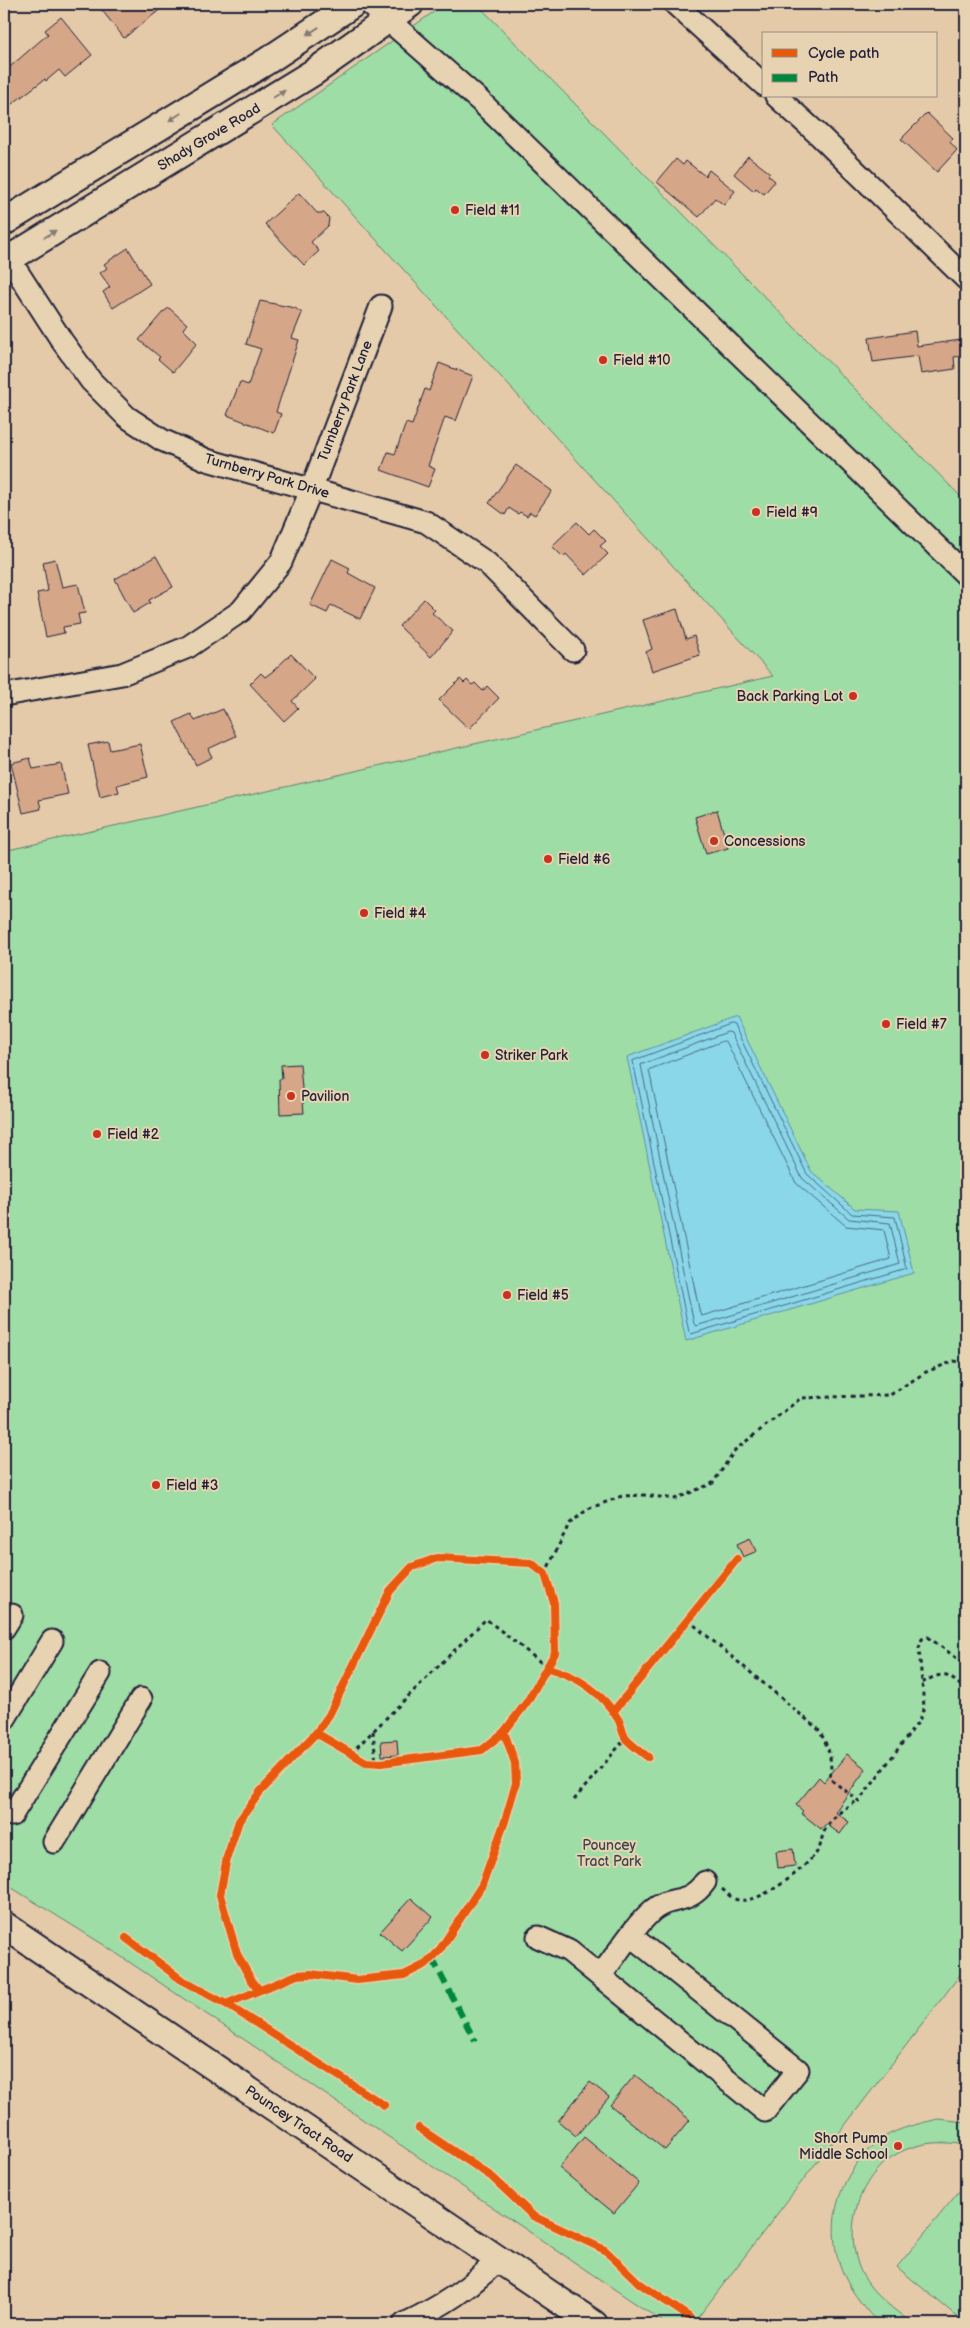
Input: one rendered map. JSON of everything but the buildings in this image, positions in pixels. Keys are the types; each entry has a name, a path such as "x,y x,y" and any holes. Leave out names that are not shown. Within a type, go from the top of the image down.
{"main road":[{"path":"4,222 267,61 353,4"},
{"name":"Shady Grove Road","path":"5,258 314,72 379,12 410,4"},
{"name":"Pouncey Tract Road","path":"4,1925 594,2324"}],"street":[{"path":"674,4 762,83"},
{"path":"379,12 479,100 966,576"},
{"path":"778,98 820,136 966,280"},
{"name":"Turnberry Park Drive","path":"5,258 91,381 127,417 162,440 207,460 312,488 426,522 488,563 572,650"},
{"name":"Turnberry Park Lane","path":"4,694 122,674 188,647 241,611 281,562 312,488 381,306"},
{"path":"4,1720 52,1641"},
{"path":"12,1815 100,1673"},
{"path":"54,1842 141,1700"},
{"path":"600,1976 631,1936 658,1906 692,1895 710,1883"},
{"path":"538,1937 561,1946 765,2110 798,2070 631,1936"},
{"path":"404,2324 456,2297 475,2283 499,2259"}],"path":[{"path":"538,1569 546,1578 569,1524 588,1509 622,1496 644,1495 675,1499 714,1483 734,1450 765,1423 801,1398 890,1395 926,1372 954,1361 966,1363"},
{"path":"682,1628 694,1612"},
{"path":"351,1753 486,1619 557,1670"},
{"path":"688,1620 818,1728 827,1743 831,1759 830,1779 859,1801"},
{"path":"710,1883 736,1900 749,1900 798,1874 819,1850 824,1832 844,1807 859,1801 919,1721 924,1707 919,1648 922,1639 928,1637 966,1665"},
{"path":"543,1676 550,1664"},
{"path":"922,1683 937,1675 949,1676 966,1690"},
{"path":"622,1729 625,1739 633,1745"},
{"path":"366,1762 379,1763 373,1731"},
{"path":"574,1800 625,1739"}],"green space":[{"name":"Striker Park","path":"445,4 477,4 966,502 966,1967 693,2324 666,2324 104,1945 4,1883 4,851 773,676 272,125"},
{"path":"938,2119 966,2122 966,2145 924,2144 893,2156 878,2168 867,2183 859,2200 854,2218 853,2237 856,2256 862,2274 878,2295 913,2324 886,2325 876,2320 864,2307 847,2281 839,2262 834,2223 838,2203 845,2184 855,2166 876,2143 901,2129"},
{"path":"966,2183 966,2324 897,2267"}],"water":[{"path":"736,1017 811,1171 855,1209 899,1211 914,1273 686,1341 627,1057"}],"marked path":[{"path":"432,1958 475,2041"}],"cycle path":[{"path":"226,2004 297,1975 311,1974 357,1980 404,1975 426,1964 439,1951 482,1885 505,1821 516,1783 515,1763 504,1732 527,1702 555,1653 554,1603 545,1574 531,1563 437,1558 412,1567 390,1591 329,1715 316,1733 260,1792 239,1821 227,1857 220,1895 237,1954 259,1990"},
{"path":"613,1712 737,1559"},
{"path":"548,1668 579,1681 596,1693 612,1709 627,1740 648,1757"},
{"path":"316,1733 366,1762 381,1763 482,1750 504,1732"},
{"path":"126,1938 183,1981 226,2004 384,2105"},
{"path":"419,2128 492,2177 533,2216 605,2250 639,2283 689,2317"}],"place":[{"name":"Field #11","path":"455,210"},
{"name":"Field #10","path":"603,360"},
{"name":"Field #9","path":"756,512"},
{"name":"Back Parking Lot","path":"853,696"},
{"name":"Concessions","path":"714,841"},
{"name":"Field #6","path":"548,859"},
{"name":"Field #4","path":"364,913"},
{"name":"Field #7","path":"886,1024"},
{"name":"Striker Park","path":"485,1055"},
{"name":"Pavilion","path":"291,1096"},
{"name":"Field #2","path":"97,1134"},
{"name":"Field #5","path":"507,1295"},
{"name":"Field #3","path":"156,1485"},
{"name":"Short Pump Middle School","path":"898,2146"}],"park label":[{"name":"Pouncey Tract Park","path":"609,1854"}]}
